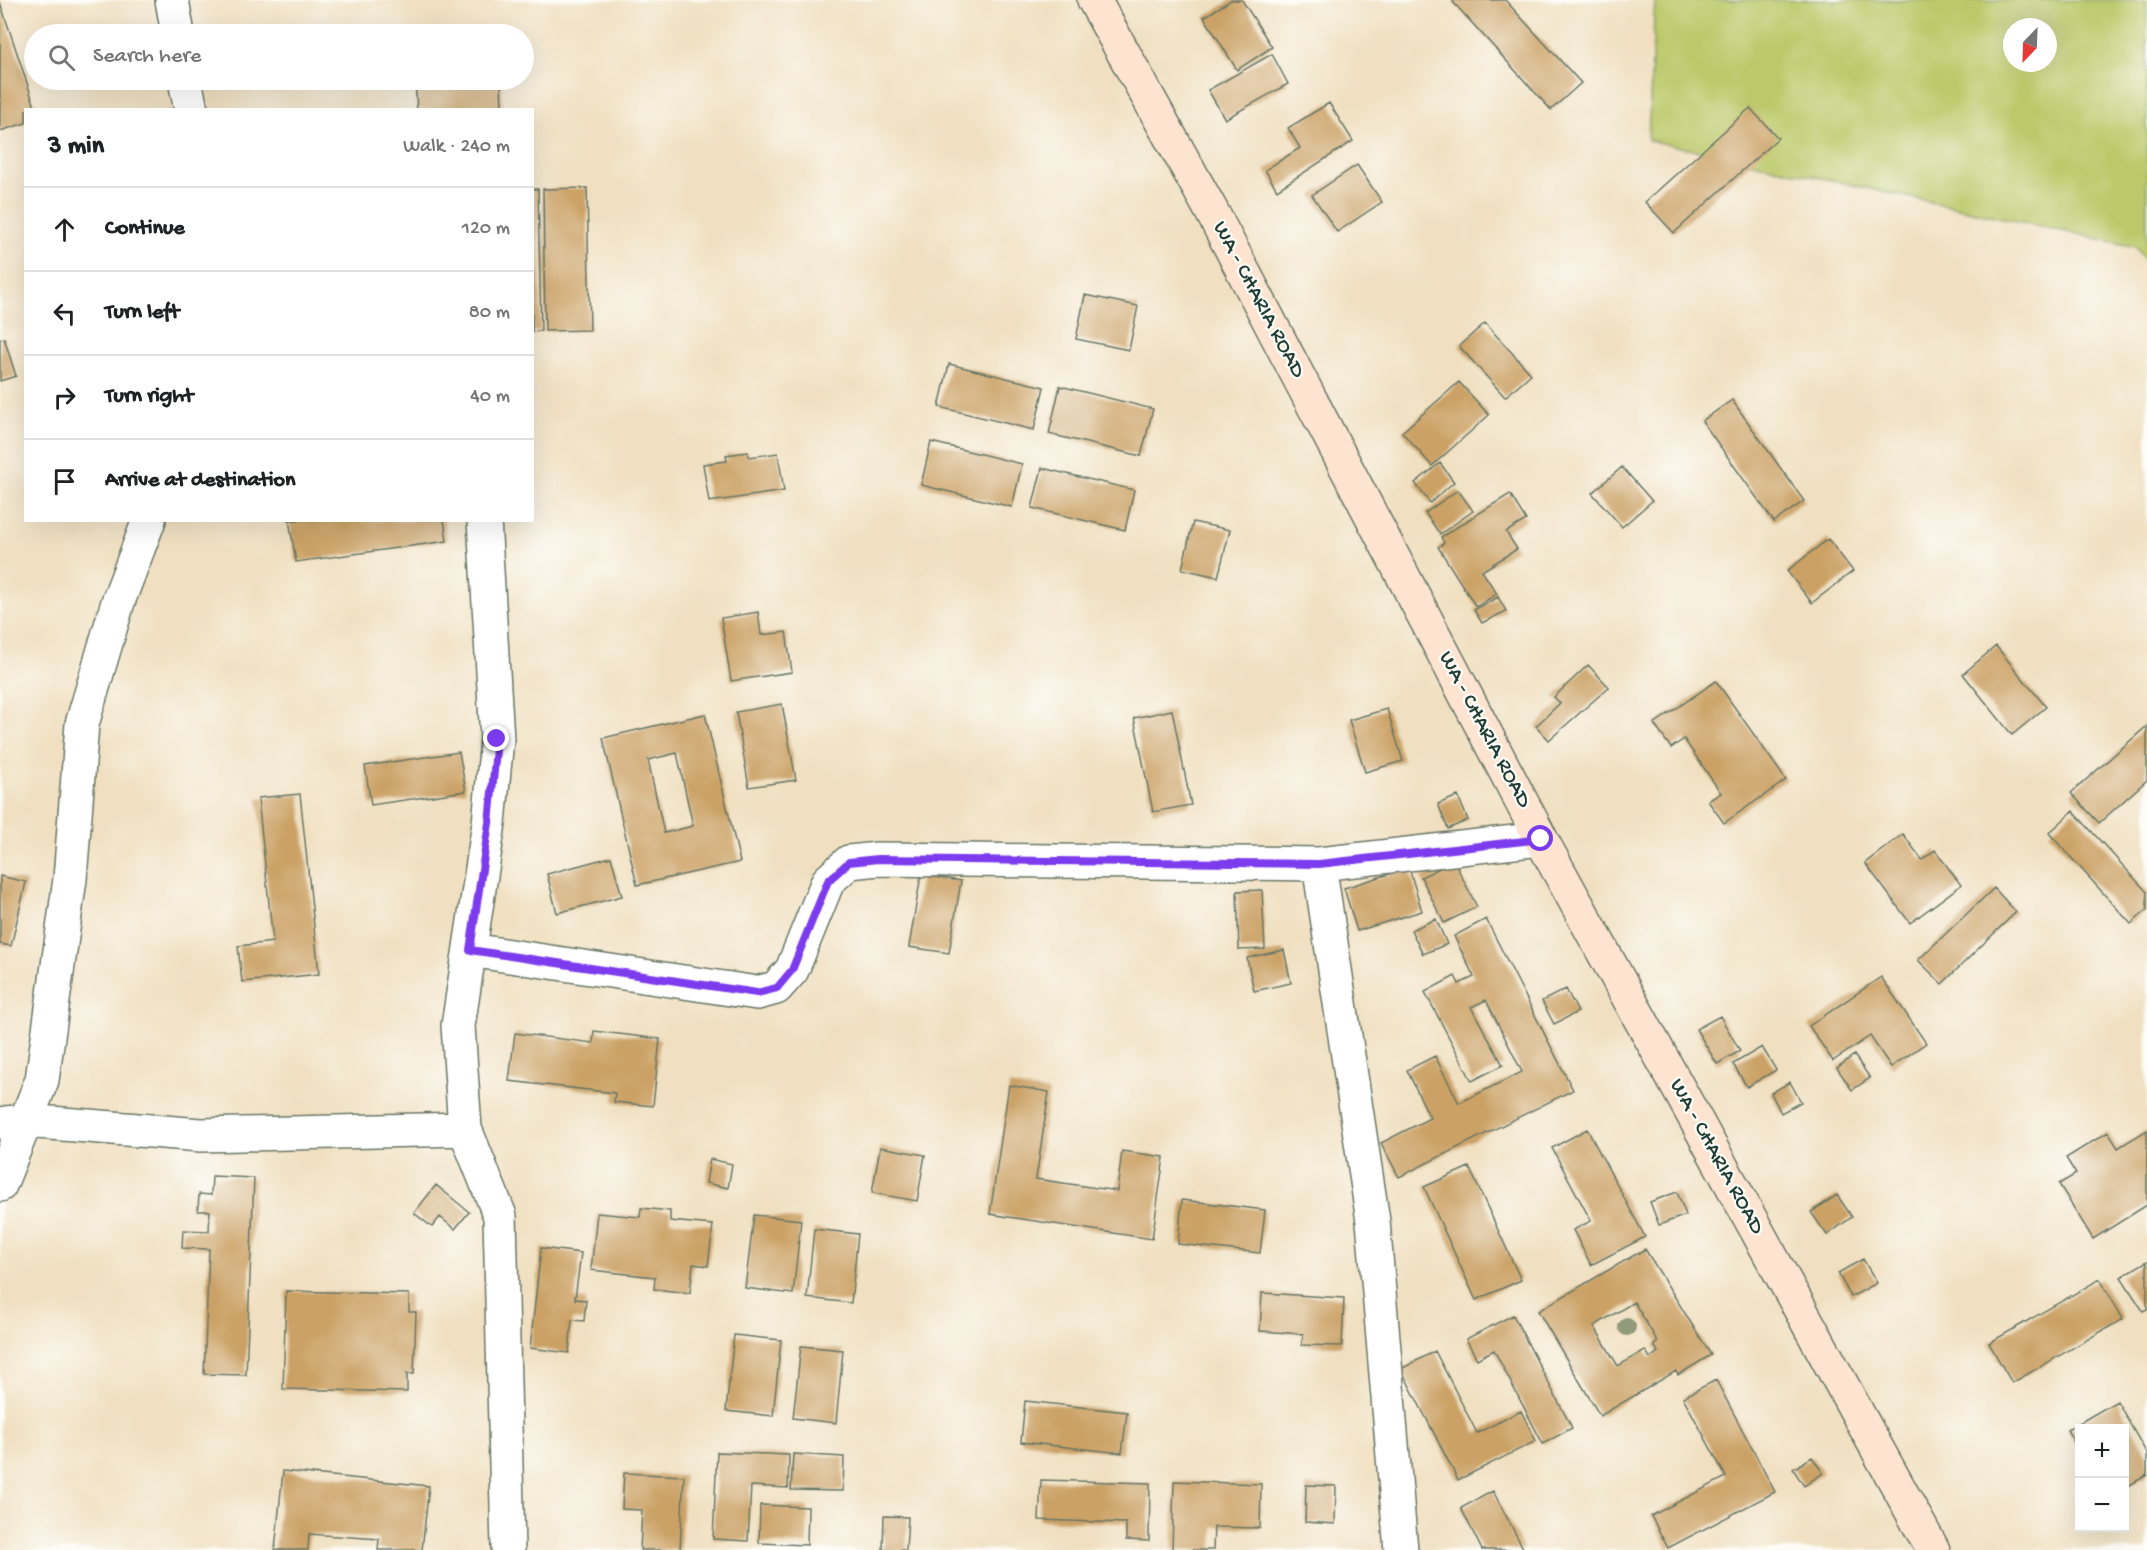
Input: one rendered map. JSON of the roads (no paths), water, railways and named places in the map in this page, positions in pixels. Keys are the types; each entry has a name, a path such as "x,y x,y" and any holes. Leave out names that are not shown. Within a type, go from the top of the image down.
{"street":[{"path":"172,0 176,24"},
{"name":"WA - CHARIA ROAD","path":"1094,0 1216,221 1541,839 1933,1550"},
{"path":"187,90 191,108"},
{"path":"0,1185 13,1123 42,1080 70,879 82,724 118,602 148,522"},
{"path":"484,522 497,739 489,823 458,1026 465,1129 500,1216 508,1550"},
{"path":"470,950 757,993 777,988 792,970 828,881 849,862 878,859 1319,864 1541,839"},
{"path":"1319,864 1373,1221 1401,1550"},
{"path":"13,1123 201,1135 465,1129"}]}
